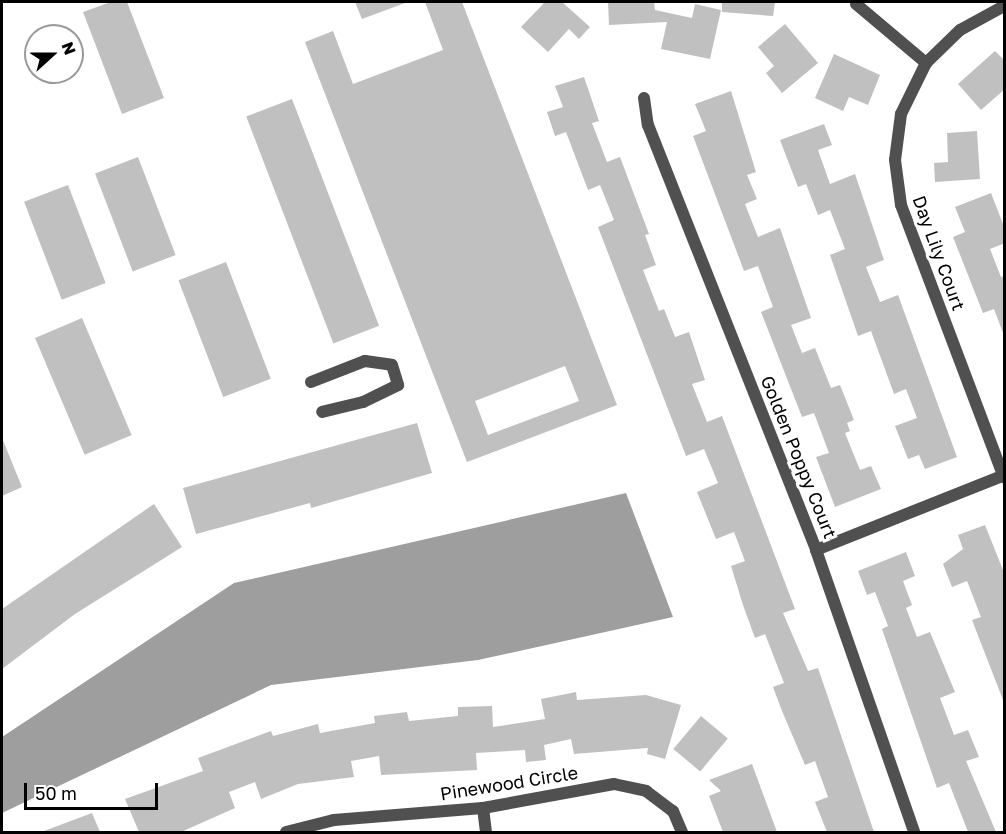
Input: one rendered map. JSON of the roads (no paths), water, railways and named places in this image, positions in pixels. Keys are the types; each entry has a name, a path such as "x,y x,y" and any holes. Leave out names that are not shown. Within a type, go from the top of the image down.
{"street":[{"path":"856,4 926,63"},
{"name":"Day Lily Court","path":"1004,476 896,183 901,114 926,63 960,30 1005,6"},
{"name":"Golden Poppy Court","path":"644,98 648,125 816,550 914,832"},
{"path":"311,382 365,361 392,365 398,385 363,402 322,412"},
{"path":"816,550 1004,476"},
{"name":"Pinewood Circle","path":"286,832 334,820 483,808 614,784 646,791 673,811 682,832"},
{"path":"483,808 486,832"}]}
